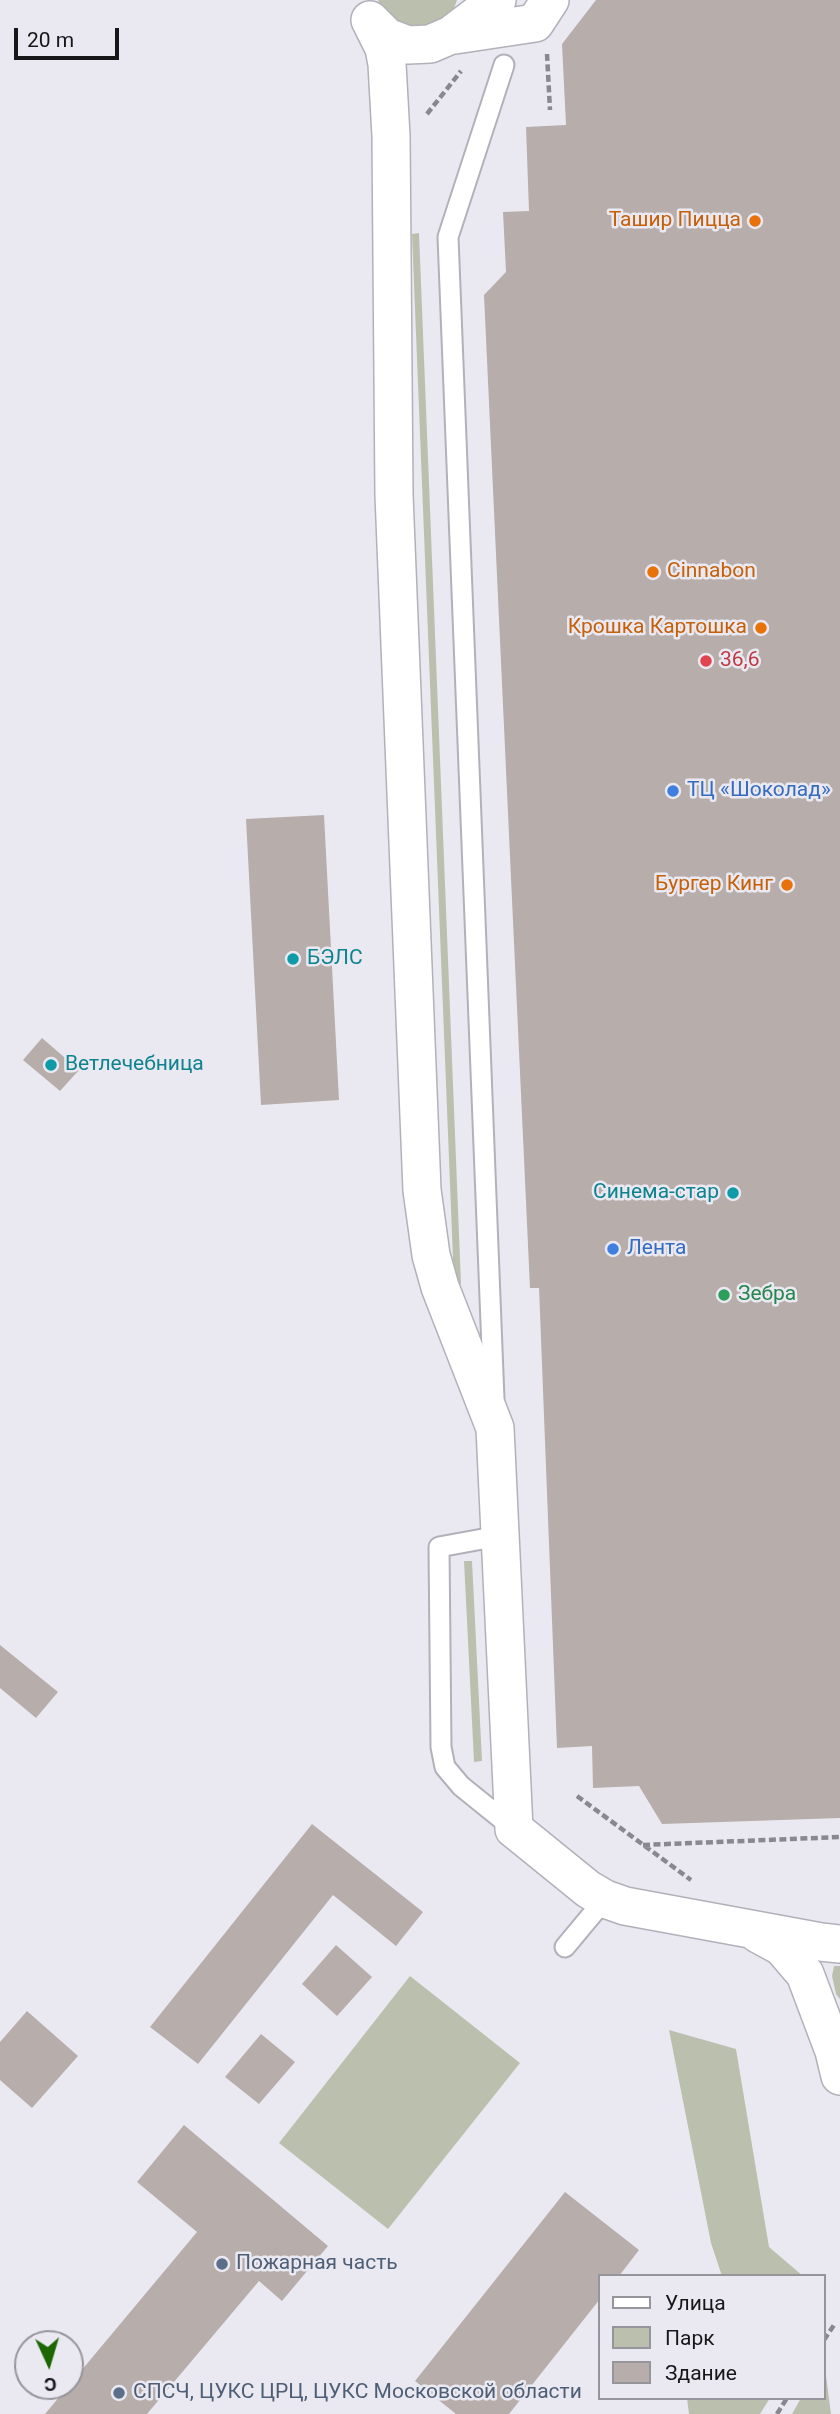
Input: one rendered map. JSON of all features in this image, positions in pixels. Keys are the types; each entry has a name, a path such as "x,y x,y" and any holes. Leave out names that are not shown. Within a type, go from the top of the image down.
{"street":[{"path":"451,35 466,19 474,0"},
{"path":"364,5 387,37 408,45 430,44 451,35 496,0"},
{"path":"451,35 535,23 550,0"},
{"path":"364,5 384,48 391,136 394,495 422,1190 431,1255 440,1287 495,1428 514,1829 588,1889 605,1899 625,1906 831,1943 813,1967 840,2076"},
{"path":"741,1927 782,1947 805,1974 823,2007"}],"lane":[{"path":"495,1428 448,237 504,65"},
{"path":"499,1536 439,1547 441,1747 445,1766 461,1786 514,1829"},
{"path":"565,1947 605,1899"}],"path":[{"path":"420,123 461,71"},
{"path":"577,1796 698,1885"},
{"path":"643,1845 840,1837"},
{"path":"826,2337 834,2325"}],"green space":[{"path":"378,0 457,0 453,11 441,22 426,28 410,29 396,23"},
{"path":"419,233 461,1284 454,1284 412,234"},
{"path":"464,1561 472,1561 482,1761 474,1762"},
{"path":"834,1966 840,1966 840,1999 836,1994 832,1976"},
{"path":"410,1976 520,2063 388,2229 279,2143"},
{"path":"669,2030 736,2049 769,2247 801,2274 721,2274 711,2243"},
{"path":"826,2375 831,2414 792,2414 800,2400 826,2400"},
{"path":"687,2400 769,2400 760,2414 689,2414"}],"building":[{"name":"ТЦ «Шоколад»","path":"596,0 840,0 840,1818 662,1824 639,1786 593,1788 592,1746 557,1748 539,1288 530,1288 484,295 506,272 503,212 529,211 526,127 566,125 562,44"},
{"name":"БЭЛС","path":"324,815 339,1100 261,1105 246,819"},
{"name":"Ветлечебница","path":"42,1038 79,1070 60,1091 23,1060"},
{"path":"0,1645 58,1692 36,1718 0,1688"},
{"path":"312,1824 423,1912 396,1946 333,1895 198,2064 150,2027"},
{"path":"336,1945 372,1977 337,2016 302,1984"},
{"path":"27,2011 78,2056 32,2108 0,2080 0,2042"},
{"path":"261,2034 295,2062 259,2104 225,2077"},
{"name":"Пожарная часть","path":"184,2125 328,2246 282,2301 259,2281 147,2414 45,2414 57,2400 84,2400 84,2367 197,2232 137,2182"},
{"path":"565,2192 639,2250 621,2274 598,2274 598,2302 509,2414 456,2414 415,2381"}],"place":[{"name":"Ташир Пицца","path":"755,221"},
{"name":"Cinnabon","path":"653,572"},
{"name":"Крошка Картошка","path":"761,628"},
{"name":"36,6","path":"706,661"},
{"name":"ТЦ «Шоколад»","path":"673,791"},
{"name":"Бургер Кинг","path":"787,885"},
{"name":"БЭЛС","path":"293,959"},
{"name":"Ветлечебница","path":"51,1065"},
{"name":"Синема-стар","path":"733,1193"},
{"name":"Лента","path":"613,1249"},
{"name":"Зебра","path":"724,1295"},
{"name":"Пожарная часть","path":"222,2264"},
{"name":"СПСЧ, ЦУКС ЦРЦ, ЦУКС Московской области","path":"119,2393"}]}
